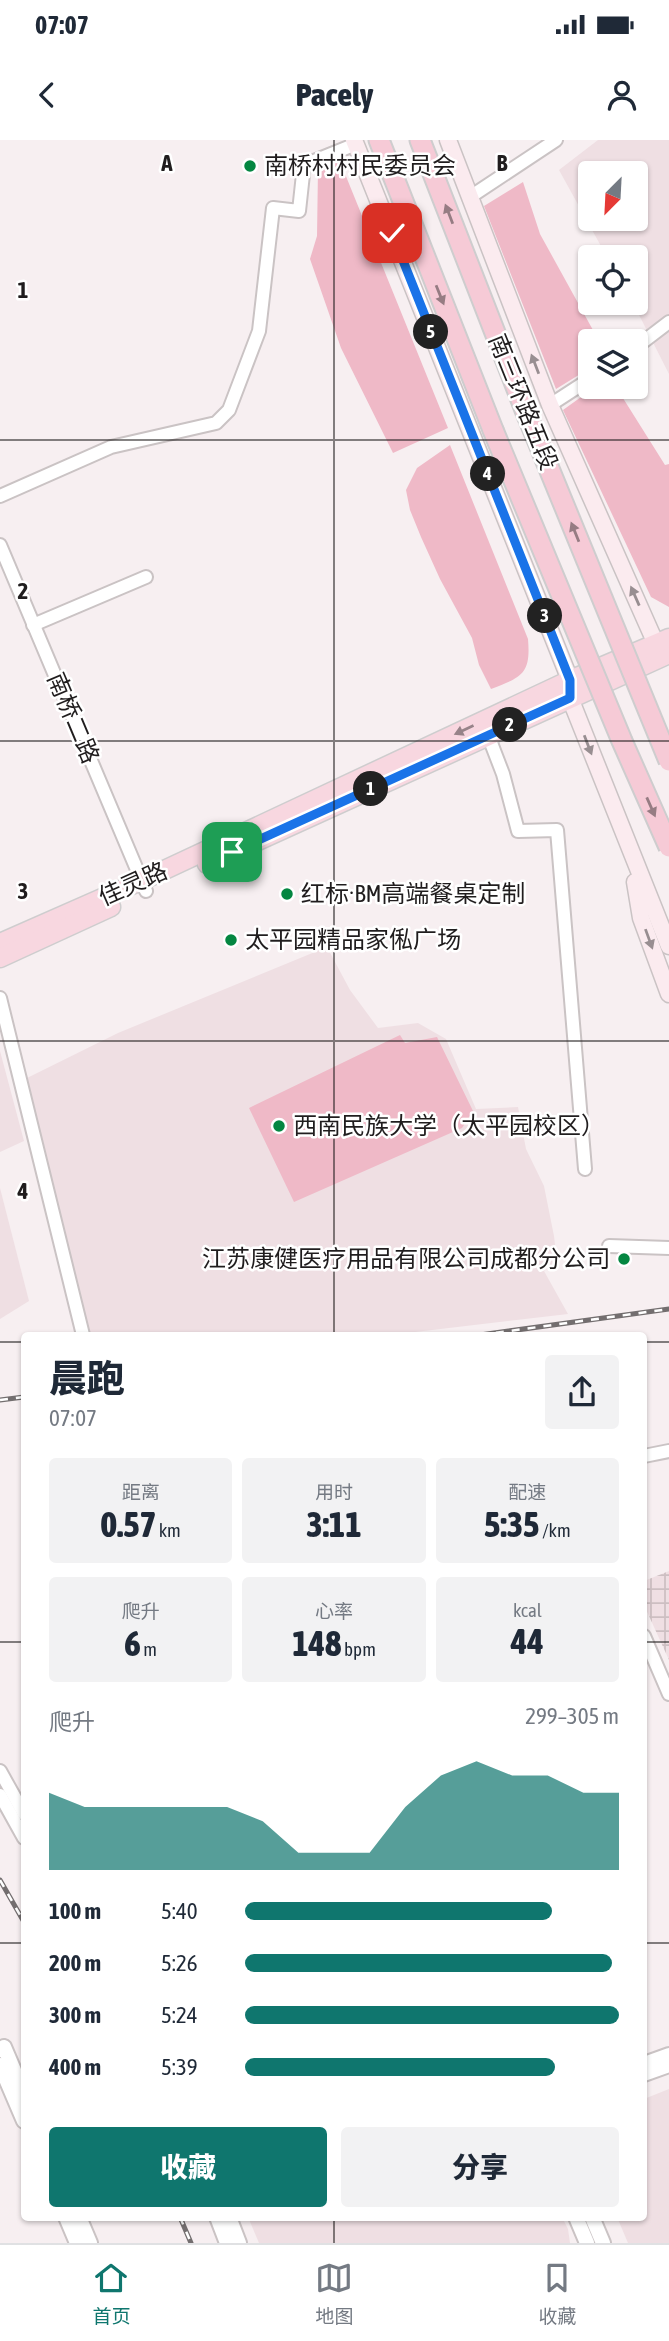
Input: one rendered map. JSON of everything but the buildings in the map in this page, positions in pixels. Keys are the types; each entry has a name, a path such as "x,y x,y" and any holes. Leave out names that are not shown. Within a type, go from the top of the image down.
{"highway":[{"name":"南三环路五段","path":"379,140 493,430 669,848"},
{"name":"南三环路五段","path":"420,140 527,415 669,761"}],"main road":[{"path":"448,140 550,405 666,650 570,689"},
{"path":"355,142 669,946"},
{"name":"佳灵路","path":"0,943 145,886 488,735 570,689"},
{"name":"佳灵路","path":"0,958 145,886 570,689"},
{"path":"629,848 641,918 669,994"}],"street":[{"path":"470,197 556,140"},
{"path":"0,496 111,447 216,423 229,410 259,331 273,208 299,211 304,165 355,142"},
{"path":"648,338 669,322"},
{"path":"550,405 578,387"},
{"name":"南桥二路","path":"0,545 145,886"},
{"path":"33,625 146,577"},
{"path":"488,735 503,774 519,831 557,830 585,1169"},
{"path":"0,998 82,1332"},
{"path":"610,1247 669,1248"},
{"path":"647,1455 669,1451"},
{"path":"647,1643 669,1694"},
{"path":"0,1771 21,1809"},
{"path":"0,1795 21,1833"},
{"path":"1,2045 21,2088"},
{"path":"647,2063 669,2055"},
{"path":"0,2065 21,2114"},
{"path":"647,2073 669,2065"},
{"path":"68,2221 77,2243"},
{"path":"81,2221 90,2243"},
{"path":"219,2221 227,2243"},
{"path":"231,2221 239,2243"},
{"path":"578,2221 587,2243"},
{"path":"594,2221 603,2243"}],"shaded area":[{"path":"598,140 669,140 669,374 639,315 648,315 648,245 600,245 593,231 648,231 648,161 578,161 578,204 559,170"},
{"path":"339,159 448,428 393,453 341,348 310,259 317,236 318,169"},
{"path":"523,182 540,234 578,303 578,315 585,315 592,329 578,329 578,375 556,389 484,206"},
{"path":"578,399 624,399 665,465 669,464 669,607 651,597 563,410"},
{"path":"450,445 528,639 528,660 522,673 491,689 479,665 472,638 421,537 410,510 406,490 417,468"},
{"name":"西南民族大学（太平园校区）","path":"327,947 350,990 378,1028 418,1023 446,1039 476,1109 518,1107 526,1149 544,1186 554,1236 557,1262 544,1271 568,1314 415,1332 88,1332 27,1078 118,1033"},
{"path":"400,1035 405,1043 437,1037 473,1111 462,1128 294,1202 249,1108"},
{"path":"0,1051 24,1141 0,1152"},
{"path":"0,1188 29,1301 0,1319"},
{"path":"669,1571 669,1660 647,1612 647,1580"},
{"path":"669,2089 669,2243 628,2243 619,2221 647,2221 647,2098"},
{"path":"250,2221 564,2221 570,2243 259,2243"}],"railway":[{"path":"502,1332 669,1309"},
{"path":"0,1400 21,1397"},
{"path":"0,1880 21,1917"},
{"path":"182,2221 191,2243"}],"place":[{"name":"南桥村村民委员会","path":"250,166"},
{"name":"红标·BM高端餐桌定制","path":"287,894"},
{"name":"太平园精品家俬广场","path":"231,940"},
{"name":"西南民族大学（太平园校区）","path":"279,1126"},
{"name":"江苏康健医疗用品有限公司成都分公司","path":"624,1259"}],"route":[{"path":"232,852 570,698 570,680 392,233"}]}
